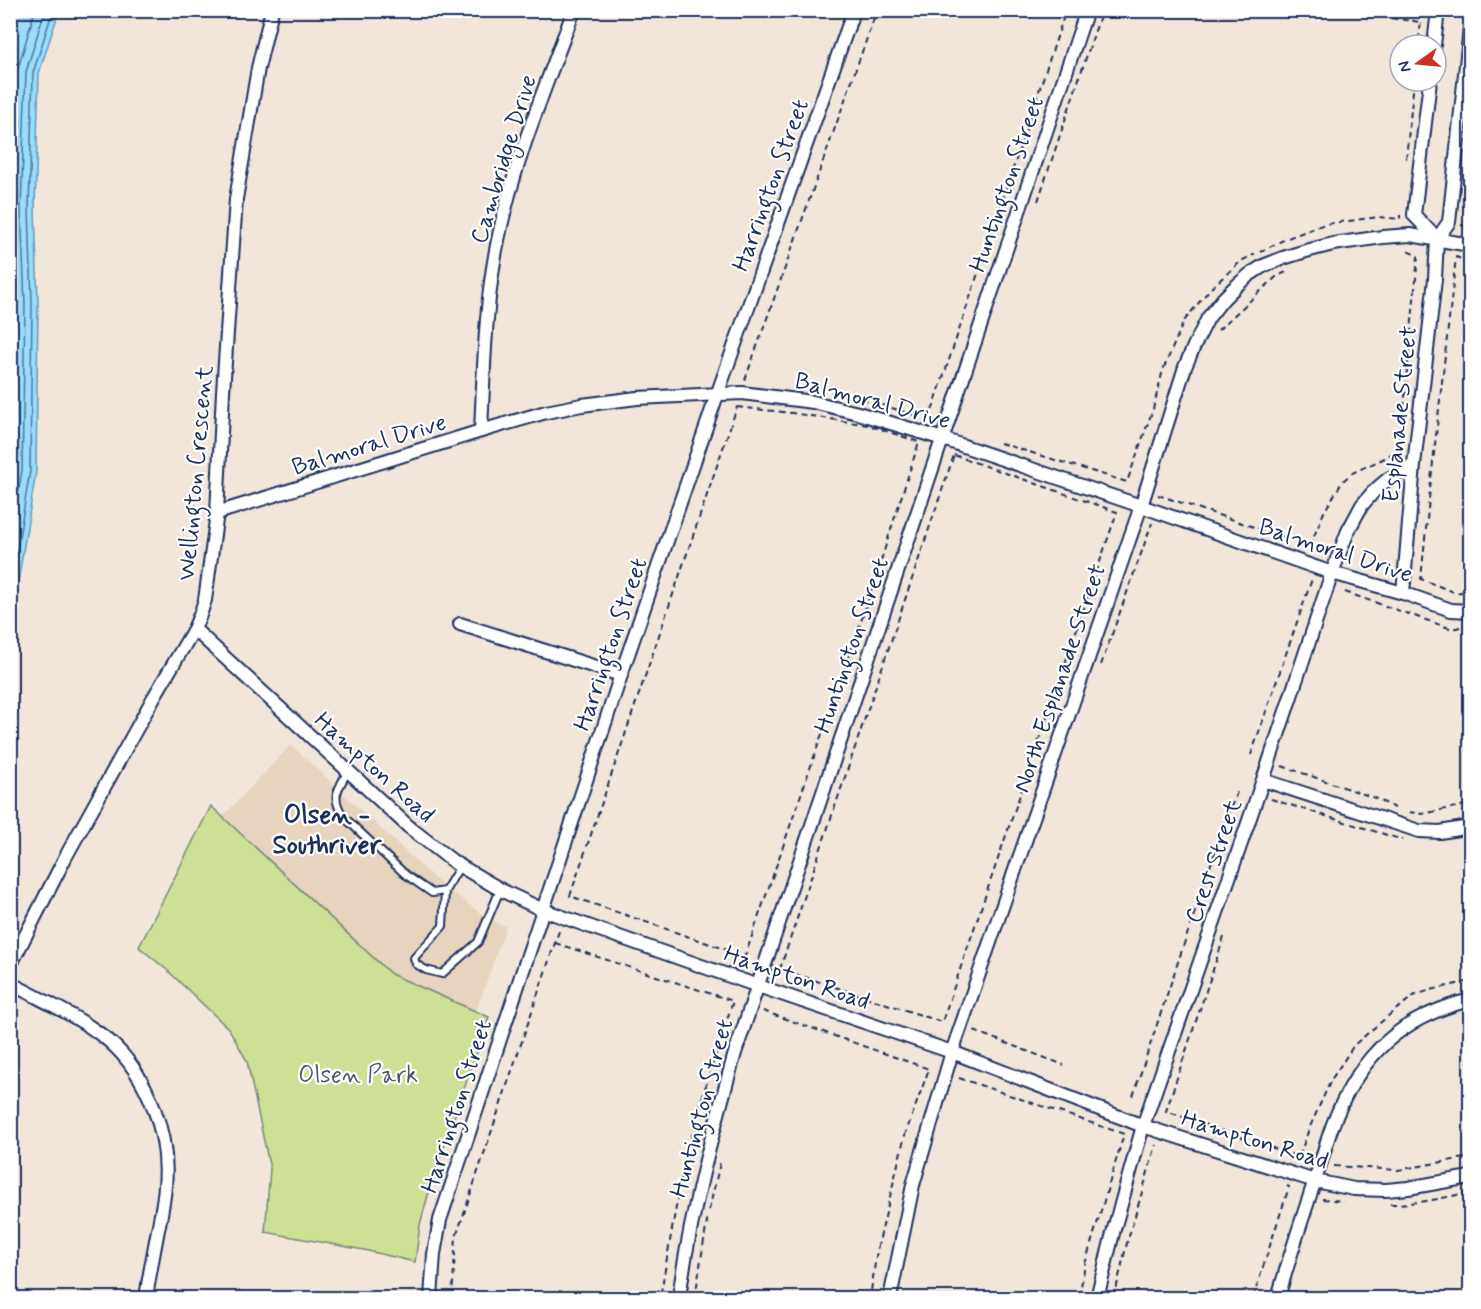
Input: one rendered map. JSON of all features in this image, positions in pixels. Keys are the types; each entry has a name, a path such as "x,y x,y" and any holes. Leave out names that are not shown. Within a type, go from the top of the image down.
{"street":[{"name":"Wellington Crescent","path":"10,966 64,858 194,628 205,600 217,513 236,199 258,68 272,10"},
{"name":"Cambridge Drive","path":"481,431 486,334 498,239 527,138 574,10"},
{"name":"Harrington Street","path":"431,1299 431,1275 440,1220 621,675 717,395 854,10"},
{"name":"Huntington Street","path":"679,1299 683,1267 700,1185 735,1053 1087,10"},
{"path":"1435,33 1438,10"},
{"path":"1464,10 1470,11"},
{"name":"Esplanade Street","path":"1403,594 1437,240 1449,222 1470,28"},
{"path":"1429,93 1414,215 1437,240"},
{"name":"North Esplanade Street","path":"890,1299 913,1185 952,1052 1141,506 1185,367 1208,318 1234,286 1263,266 1333,244 1410,235 1470,245"},
{"name":"Balmoral Drive","path":"217,513 546,412 649,397 742,393 813,402 858,413 943,439 1332,573 1451,610 1470,611"},
{"name":"Crest Street","path":"1097,1299 1113,1229 1143,1126 1332,573 1348,531 1362,505 1388,479 1414,465"},
{"path":"460,624 621,675"},
{"name":"Hampton Road","path":"194,628 409,827 438,851 500,889 543,910 952,1052 1143,1126 1315,1181 1354,1189 1386,1190 1431,1185 1470,1177"},
{"path":"1263,780 1419,831 1440,832 1470,827"},
{"path":"10,983 64,1011 109,1041 124,1056 140,1079 154,1108 164,1147 166,1179 146,1299"},
{"path":"1278,1299 1294,1242 1335,1119 1353,1081 1387,1040 1408,1025 1429,1013 1470,1000"}],"lane":[{"path":"348,771 336,791 336,807 406,875 432,892 446,891"},
{"path":"460,866 446,891 443,926 414,958 416,964 426,970 442,974 478,942 500,889"}],"path":[{"path":"745,380 877,10"},
{"path":"823,391 846,394 930,420 1066,10"},
{"path":"1036,208 1102,10"},
{"path":"1329,10 1421,22 1420,33"},
{"path":"1406,161 1413,93"},
{"path":"993,441 1127,482 1153,409 1163,370 1184,321 1210,289 1241,261 1285,239 1325,224 1379,217 1400,219 1401,207"},
{"path":"1458,224 1470,227"},
{"path":"1310,546 1323,512 1342,482 1352,473 1386,459 1397,450 1403,419 1418,256 1403,248"},
{"path":"1470,262 1456,257 1421,579 1456,594 1470,590"},
{"path":"1218,329 1276,277 1294,269"},
{"path":"737,407 868,425 920,442 867,604 745,956 570,896 737,407"},
{"path":"954,455 1117,512 942,1022 780,969 954,455"},
{"path":"1157,495 1320,549"},
{"path":"1100,669 1152,523"},
{"path":"1251,755 1312,578"},
{"path":"1339,590 1452,629 1470,625"},
{"path":"1279,765 1375,798 1403,812 1422,814 1470,804"},
{"path":"1133,1096 1226,819 1238,790"},
{"path":"452,1299 456,1237 560,928"},
{"path":"1225,933 1166,1111 1299,1157 1331,1080 1354,1045 1415,995 1470,981"},
{"path":"555,943 733,1001 683,1167 660,1299"},
{"path":"763,1010 929,1069 905,1135 877,1250 870,1299"},
{"path":"972,1030 1064,1065"},
{"path":"959,1077 1124,1134 1085,1264 1079,1299"},
{"path":"1114,1299 1127,1243 1157,1142"},
{"path":"695,1299 708,1213 722,1156"},
{"path":"1331,1166 1398,1170 1470,1157"},
{"path":"1253,1299 1289,1187 1278,1183"},
{"path":"1391,1204 1441,1199 1470,1192"},
{"path":"1322,1199 1344,1202"}],"shaded area":[{"path":"291,745 435,879 480,913 506,927 476,1011 391,974 222,817"}],"green space":[{"name":"Olsen Park","path":"211,806 391,974 489,1017 431,1184 420,1225 415,1262 265,1232 270,1169 247,1061 229,1029 167,970 139,947"}],"water":[{"path":"11,10 59,11 39,73 35,208 38,303 36,472 11,617"}],"district":[{"name":"Olsen - Southriver","path":"327,829"}]}
